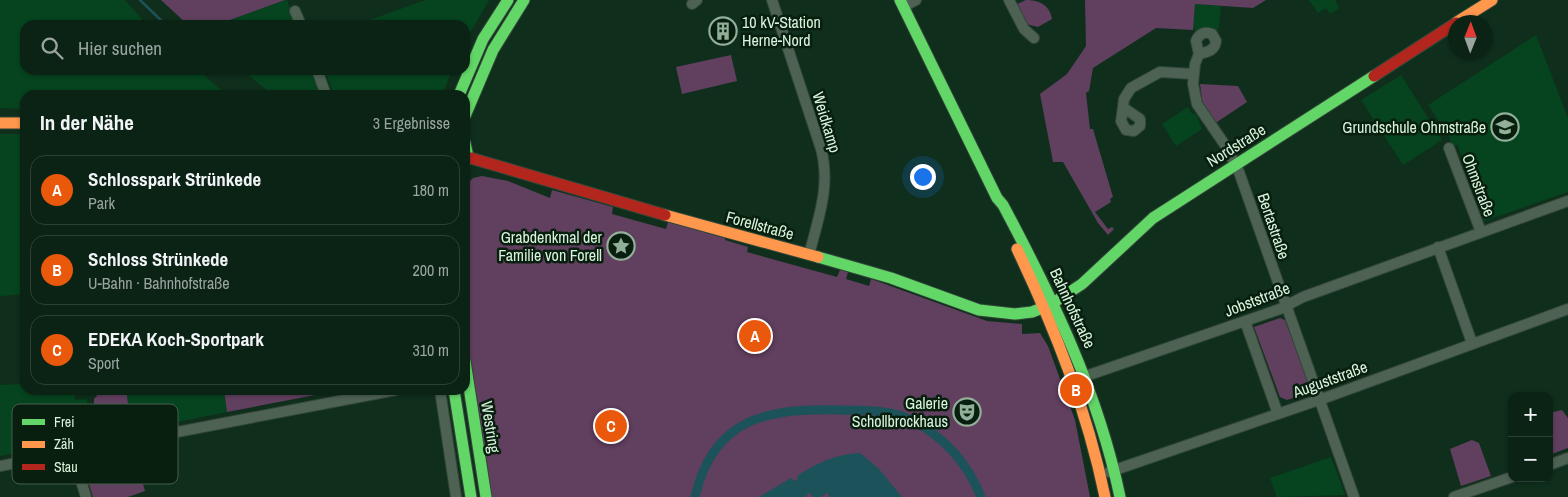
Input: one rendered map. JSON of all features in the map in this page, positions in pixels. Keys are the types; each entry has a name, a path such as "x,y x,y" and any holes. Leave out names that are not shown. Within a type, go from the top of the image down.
{"street":[{"path":"470,103 484,68 516,10 524,0"},
{"name":"Weidkamp","path":"772,0 821,149 825,168 824,199 809,255"},
{"path":"901,3 916,0"},
{"path":"1009,0 1024,29 1034,38"},
{"path":"470,69 480,45 506,1 516,10"},
{"name":"Nordstraße","path":"1468,15 1489,1"},
{"name":"Bahnhofstraße","path":"901,3 997,198 1003,205 1050,306 1086,376 1115,470 1120,497"},
{"path":"295,11 299,20"},
{"name":"Nordstraße","path":"1050,306 1082,284 1140,226 1448,28"},
{"path":"1124,108 1124,99 1131,88 1160,72 1193,74 1199,54"},
{"name":"Bertastraße","path":"1193,74 1196,104 1228,148 1235,164 1321,399 1354,497"},
{"path":"319,75 324,90"},
{"path":"461,90 467,75"},
{"path":"0,123 20,123"},
{"name":"Ohmstraße","path":"1449,148 1481,232"},
{"name":"Forellstraße","path":"470,160 892,278 978,309 1000,314 1014,314 1050,306"},
{"name":"Jobststraße","path":"1086,376 1245,321 1303,297 1568,201"},
{"path":"1438,247 1472,343"},
{"name":"Bahnhofstraße","path":"1050,306 1095,444 1105,497"},
{"name":"Auguststraße","path":"1101,475 1321,399 1568,309"},
{"path":"1245,321 1278,414"},
{"path":"178,432 370,395"},
{"path":"441,395 456,497"},
{"name":"Westring","path":"455,395 471,497"},
{"name":"Westring","path":"469,395 486,497"},
{"path":"1553,464 1568,458"},
{"path":"1454,497 1508,478"},
{"path":"82,484 86,497"}],"shaded area":[{"path":"0,0 125,0 143,20 20,20 20,75 204,75 221,90 20,90 20,109 0,108"},
{"path":"161,0 285,0 230,20 183,20"},
{"path":"287,0 294,20 230,20"},
{"path":"425,0 488,0 470,33 470,20 370,20"},
{"path":"1026,0 1043,4 1049,10 1052,19 1038,27 1026,24 1015,5"},
{"path":"1085,0 1266,0 1253,8 1195,4 1193,30 1156,28 1093,68 1089,91 1086,93 1090,129 1093,129 1113,197 1110,199 1111,202 1095,212 1108,229 1112,227 1114,229 1108,235 1098,223 1063,162 1053,162 1040,94 1067,74 1086,46"},
{"path":"1309,0 1335,0 1339,8 1330,14 1326,8 1318,13"},
{"path":"1195,4 1221,6 1218,35 1193,30"},
{"name":"Grundschule Ohmstraße","path":"1536,35 1568,118 1568,192 1484,221 1457,144 1453,148 1449,137 1428,105"},
{"path":"731,55 737,81 682,94 676,67"},
{"path":"249,75 314,75 319,90 266,90"},
{"path":"327,75 450,75 444,90 332,90"},
{"path":"1401,75 1442,140 1403,165 1361,100"},
{"path":"1200,84 1238,86 1247,102 1214,124 1203,107"},
{"path":"1188,107 1192,114 1196,114 1202,129 1176,146 1162,124"},
{"path":"0,134 20,134 20,294 0,296"},
{"path":"482,176 508,181 550,198 552,190 613,207 612,214 666,229 668,222 725,238 725,240 748,247 747,252 837,277 840,270 848,272 846,279 869,286 871,279 987,321 1022,324 1022,334 1040,333 1048,346 1075,420 1090,497 491,497 470,360 470,181 473,178"},
{"path":"1280,318 1285,320 1311,389 1299,396 1297,393 1293,395 1293,398 1287,400 1280,397 1254,327"},
{"path":"20,384 20,395 74,395 75,400 87,399 87,404 12,404 12,454 0,456 0,385"},
{"path":"98,395 127,395 128,404 94,404 94,399"},
{"path":"127,395 225,395 227,412 178,422 178,404 128,404"},
{"path":"225,395 315,395 227,412"},
{"path":"1562,410 1568,418 1568,448 1553,454 1553,437 1553,412"},
{"path":"1472,440 1479,443 1491,476 1461,486 1450,449"},
{"path":"1331,457 1345,495 1277,497 1270,478"},
{"path":"89,484 143,484 145,491 128,497 93,497"}],"water":[{"path":"860,453 879,469 902,497 830,497 827,493 821,497 813,497 809,493 805,497 759,497 791,478 794,481 798,479 797,476 819,463 843,455"}],"waterway":[{"path":"140,0 161,20"},
{"path":"695,497 703,470 715,449 730,434 748,423 768,416 814,410 876,411 903,416 911,420 934,434 954,452 969,473 981,497"}],"traffic: fast":[{"path":"470,69 483,39 508,0"},
{"path":"470,104 493,50 524,0"},
{"path":"900,0 997,198 1003,205 1039,276 1072,347 1099,420 1111,458 1120,497"},
{"path":"461,90 468,75"},
{"path":"818,257 891,278 979,310 1015,314 1032,312 1050,305 1082,284 1153,218 1374,76"},
{"path":"470,393 486,497"},
{"path":"455,395 471,497"}],"traffic: slow":[{"path":"1468,15 1492,0"},
{"path":"0,123 20,123"},
{"path":"665,215 818,257"},
{"path":"1017,249 1044,309 1068,370 1089,433 1105,497"}],"traffic: jam":[{"path":"1374,76 1448,28"},
{"path":"470,158 665,215"}],"place":[{"name":"10 kV-Station Herne-Nord","path":"723,31"},
{"name":"Grundschule Ohmstraße","path":"1505,127"},
{"name":"Grabdenkmal der Familie von Forell","path":"621,246"},
{"name":"Schlosspark Strünkede","path":"755,336"},
{"name":"Schloss Strünkede","path":"1076,390"},
{"name":"Galerie Schollbrockhaus","path":"967,412"},
{"name":"EDEKA Koch-Sportpark","path":"611,426"}]}
